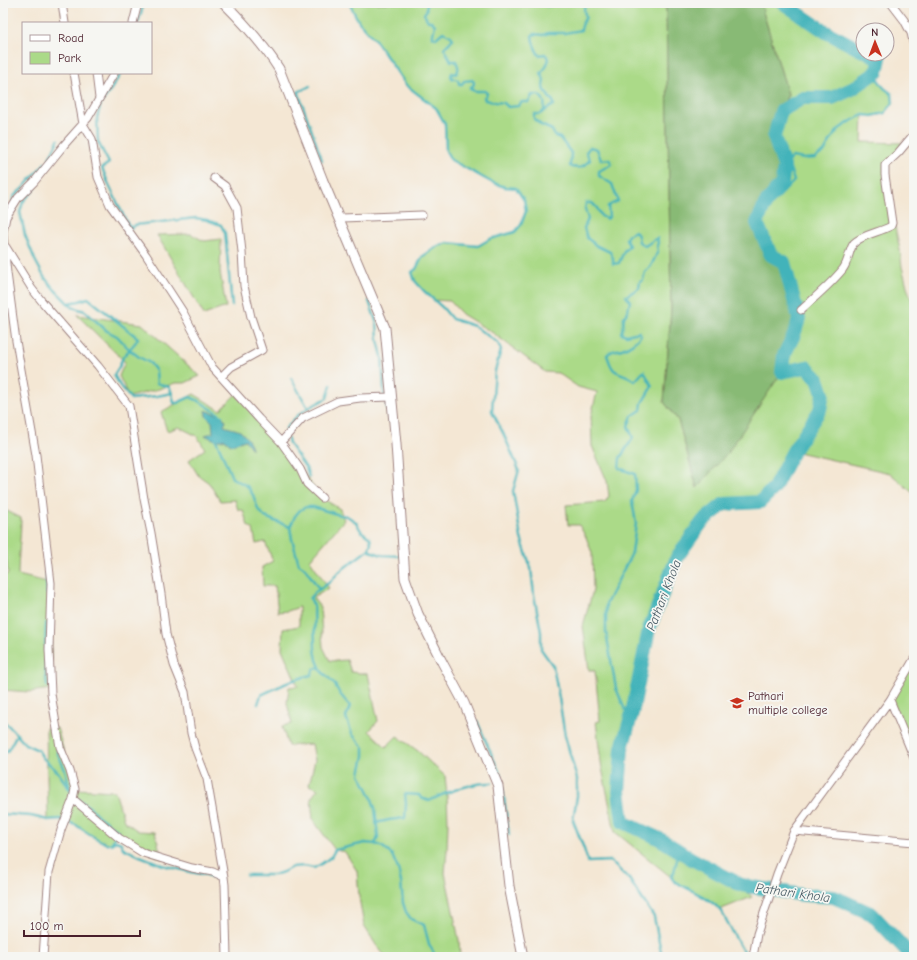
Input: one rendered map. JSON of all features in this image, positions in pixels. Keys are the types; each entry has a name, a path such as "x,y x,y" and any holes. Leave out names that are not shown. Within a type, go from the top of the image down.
{"street":[{"path":"62,3 65,22"},
{"path":"133,22 138,3"},
{"path":"224,3 244,23 279,69 323,181 384,328 396,444 405,578 418,614 464,703 498,786 509,886 523,957"},
{"path":"891,3 904,20 911,33 914,46"},
{"path":"74,74 83,124 92,139 98,177 110,205 146,255 183,312 212,367 281,442 300,469 307,484 322,498"},
{"path":"96,74 99,98"},
{"path":"43,957 49,872 75,789 70,770 60,747 52,694 49,649 51,583 36,455 16,340 3,233 6,217 18,198 34,182 88,118 113,74"},
{"path":"801,310 844,267 849,258 851,248 855,243 864,237 891,226 892,223 885,165 898,153 914,134"},
{"path":"214,178 225,186 237,208 244,286 251,317 262,350 230,367 221,377"},
{"path":"339,219 422,215"},
{"path":"4,244 32,290 98,366 129,406 162,600 166,634 174,665 185,692 191,733 195,748 207,779 225,885 227,957"},
{"path":"281,442 303,418 338,402 360,398 391,397"},
{"path":"753,957 757,934 777,874 794,830 890,700 914,659"},
{"path":"890,700 914,758"},
{"path":"73,799 119,838 143,853 192,868 213,872 224,877"},
{"path":"794,830 914,842"}],"green space":[{"path":"349,3 659,3 666,8 671,310 664,402 678,420 697,487 782,372 784,355 794,335 771,255 757,223 765,204 782,183 784,166 775,136 781,111 788,94 763,12 762,3 783,3 826,32 855,47 855,62 879,62 877,72 874,74 884,88 892,94 893,103 881,115 863,115 862,142 907,143 885,165 891,226 895,227 902,267 908,290 914,305 914,494 890,473 793,451 774,488 760,502 724,504 703,521 677,557 649,629 632,713 622,748 619,791 623,822 660,839 692,859 741,885 752,897 719,910 712,902 676,882 615,832 601,763 596,722 600,721 595,671 589,670 583,626 593,590 592,553 586,537 579,525 568,525 566,505 605,502 609,496 607,481 592,446 591,416 597,392 578,387 558,373 545,372 493,333 462,314 450,301 433,300 415,281 412,272 416,269 422,257 438,246 448,243 478,246 490,239 515,232 521,225 526,211 524,200 516,188 505,187 491,182 451,160 446,151 445,124 436,108 406,85 376,42 359,22"},
{"path":"659,3 762,3 763,12 788,94 781,111 775,136 784,166 782,183 765,204 757,223 771,255 784,262 799,319 794,335 784,355 782,372 729,451 697,488 678,420 664,402 671,310 666,8"},
{"path":"191,234 204,241 221,239 220,272 226,307 204,315 157,235"},
{"path":"77,315 142,324 200,376 185,383 175,383 129,397 119,376 125,362"},
{"path":"194,394 220,410 236,394 300,469 322,498 340,509 344,520 310,560 329,588 313,598 320,607 323,647 330,661 347,660 351,672 368,674 378,721 369,731 386,747 397,736 418,751 445,776 448,822 445,873 459,940 460,957 386,957 376,945 364,926 359,897 357,871 345,852 335,850 313,820 311,798 318,789 309,785 315,760 312,744 288,746 282,726 292,724 287,703 289,687 298,686 282,649 283,629 299,626 299,607 288,611 278,612 275,586 263,586 262,567 273,561 265,542 256,544 253,529 248,526 243,510 238,510 235,500 220,501 209,483 198,475 189,460 205,449 197,436 179,427 167,431 161,412"},
{"path":"3,509 21,518 18,575 51,583 51,689 29,692 3,690 3,575 8,574 6,556 3,555"},
{"path":"914,659 914,758 890,700"},
{"path":"46,728 57,728 75,789 115,791 124,821 138,831 155,832 162,859 116,835 111,844 98,839 67,821 60,819 48,820"}],"water":[{"path":"205,410 222,416 226,421 224,426 240,431 248,439 252,449 245,440 230,445 225,439 212,439 205,435 213,433 212,422 206,416"}],"waterway":[{"path":"138,22 144,3"},
{"path":"349,3 359,22 376,41 406,85 436,108 445,124 446,151 451,160 491,182 505,187 516,188 524,200 526,211 521,225 515,232 490,239 478,246 448,243 438,246 422,257 416,269 412,272 415,281 443,308 452,319 474,326 498,343 501,350 495,371 492,411 519,470 513,491 521,538 531,568 534,595 541,632 541,649 553,666 565,736 577,779 577,796 573,820 588,862 610,861 629,879 654,917 662,957"},
{"path":"427,3 424,14 428,21 431,21 435,25 433,37 436,38 443,32 451,36 453,39 444,48 451,61 456,61 458,66 458,71 456,74 452,73 451,76 453,79 458,80 459,84 462,84 464,81 473,80 474,83 470,89 475,91 485,91 487,93 484,97 485,100 504,103 508,107 518,106 522,102 529,102 532,95 539,95 544,102 544,110"},
{"path":"544,3 547,6 551,5 552,3"},
{"path":"585,3 584,11 586,17 581,30 565,33 548,33 543,35 534,34 532,36 534,46 539,55 545,54 549,59 546,67 541,73 544,80 543,87 553,101 554,105 540,114 534,114 534,119 541,125 552,130 555,136 560,138 571,153 570,166 578,168 588,162 590,160 586,152 590,147 597,149 601,160 609,159 612,164 599,171 599,176 612,184 618,201 608,206 609,217 607,219 601,216 597,208 592,203 586,203 585,209 588,219 584,228 587,238 597,246 610,252 613,258 613,264 619,263 624,251 629,246 626,239 628,235 635,231 639,242 645,246 657,238 658,242 658,251 651,266 645,272 639,288 626,296 630,301 628,311 624,317 621,333 626,335 639,332 641,335 630,345 613,351 607,355 616,372 630,377 635,381 644,371 652,386 642,403 641,410 632,416 628,426 633,438 620,458 619,468 635,474 636,490 632,501 636,523 632,553 606,604 606,632 616,688 625,710 632,713"},
{"name":"Pathari Khola","path":"783,3 826,32 855,47"},
{"name":"Pathari Khola","path":"879,62 877,72 852,89 832,98 803,98 781,111 774,137 784,166 782,183 765,204 757,223 771,255 784,262 799,319 794,335 784,355 782,372 806,367 818,379 823,394 820,410 793,451 774,488 760,502 724,504 703,521 677,557 649,629 632,713 622,748 619,791 623,822 660,839 692,859 741,885 803,895 834,897 872,914 906,950 910,957"},
{"path":"120,74 101,103 97,118 98,142 109,163 102,168 128,225 131,228 135,225 196,218 221,225 225,233 232,306"},
{"path":"764,207 777,199 794,181 788,162 792,157 804,159 815,158 824,152 839,129 863,115 872,116 885,113 893,103 892,94 884,88 874,74"},
{"path":"310,86 298,92 322,160"},
{"path":"49,159 58,140"},
{"path":"13,201 13,197 45,163"},
{"path":"35,189 23,202 20,212 25,235 44,277 72,307 85,311 107,331 117,336 129,349 150,363 156,371 157,383 169,387 174,403 190,397 222,416"},
{"path":"69,303 88,298 138,338 123,357 114,375 120,386 131,399 172,393"},
{"path":"369,301 377,324 378,340 382,357 384,393 390,421"},
{"path":"291,378 308,408 327,398 331,385"},
{"path":"287,432 286,428 297,416 308,408"},
{"path":"215,438 232,478 247,486 253,495 258,509 265,517 290,527 299,564 305,568 319,589"},
{"path":"288,439 289,444 306,468 309,477"},
{"path":"290,527 295,516 300,510 306,507 313,507 347,516 356,522 361,531 370,538 370,551 382,555 399,556 401,554"},
{"path":"369,549 339,572 330,582 314,593 310,598 314,606 315,650 317,660 322,672 335,685 350,706 346,717 352,734 364,748 364,756 360,774 375,808 378,837 375,844"},
{"path":"46,571 47,594"},
{"path":"46,623 45,663 47,686"},
{"path":"258,704 261,695 291,681 311,675 314,669 320,667"},
{"path":"3,721 25,744 38,750 43,758 58,772 72,793"},
{"path":"477,721 501,776 509,835"},
{"path":"3,750 7,752 17,734"},
{"path":"58,750 70,789"},
{"path":"376,823 405,818 405,794 419,795 421,798 429,801 460,788 477,784 492,783"},
{"path":"78,799 118,831 111,844 116,841 121,843 123,848 163,865 207,875 221,880"},
{"path":"3,814 31,816 48,820 60,819 76,825 105,843 111,844"},
{"path":"246,875 274,875 292,867 304,866 314,868 331,857 335,850 365,843 383,847 392,855 398,869 403,903 406,912 411,919 424,925 429,944 436,957"},
{"path":"679,851 674,872 671,877 674,881 710,901 719,909 748,957"}],"place":[{"name":"Pathari multiple college","path":"737,703"}]}
